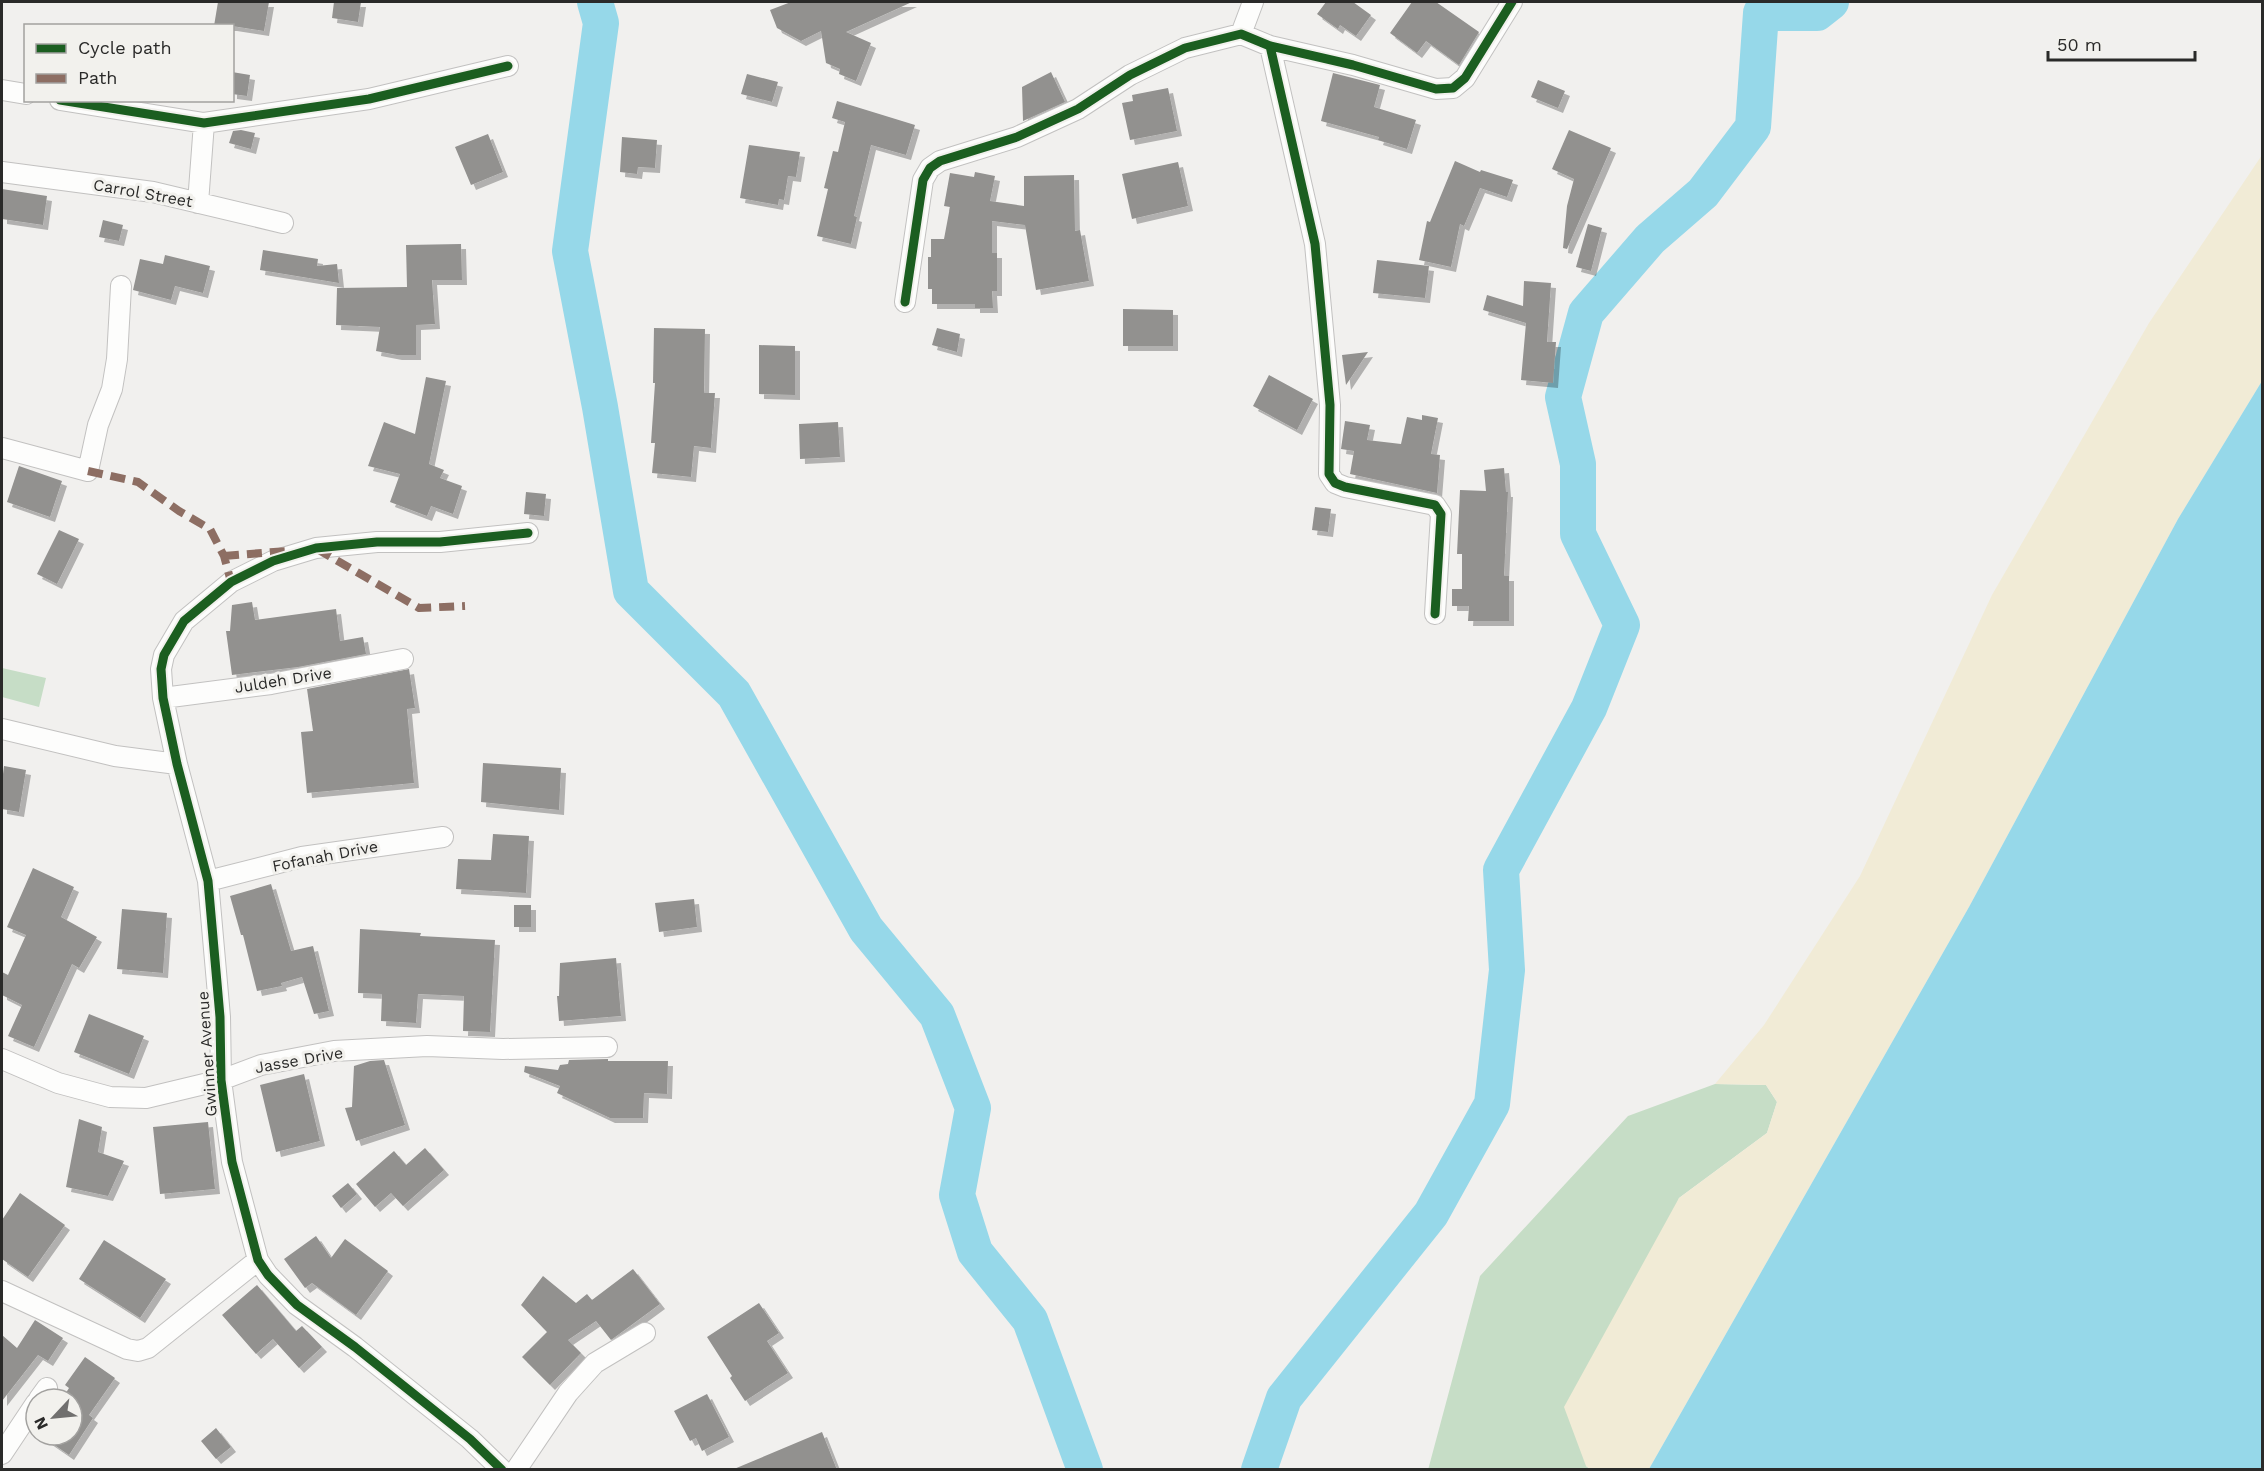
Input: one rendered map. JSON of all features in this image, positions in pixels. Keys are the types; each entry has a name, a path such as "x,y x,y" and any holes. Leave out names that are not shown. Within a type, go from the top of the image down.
{"street":[{"path":"1241,34 1253,2"},
{"path":"905,302 923,180 930,168 940,161 1017,137 1078,109 1130,75 1185,48 1241,34 1269,46 1353,65 1436,89 1453,88 1465,78 1512,2"},
{"path":"1269,46 1315,244 1330,405 1329,474 1335,483 1345,487 1434,505 1441,514 1435,614"},
{"path":"73,102 204,123 369,99 508,66"},
{"path":"2,90 24,94"},
{"path":"198,203 204,123"},
{"name":"Carrol Street","path":"2,172 153,192 283,223"},
{"path":"2,448 88,471 98,426 112,389 117,359 121,286"},
{"name":"Gwinner Avenue","path":"502,1470 470,1439 355,1347 297,1305 268,1275 258,1260 232,1162 220,1080 220,1017 208,881 177,764 163,698 161,669 164,655 184,621 231,582 273,561 316,548 377,543 440,542 528,533"},
{"name":"Juldeh Drive","path":"163,698 271,684 404,659"},
{"path":"2,729 114,756 177,764"},
{"name":"Fofanah Drive","path":"208,881 302,857 443,837"},
{"name":"Jasse Drive","path":"2,1059 58,1083 110,1097 146,1098 220,1080 261,1065 334,1051 427,1046 503,1049 607,1047"},
{"path":"2,1291 127,1349 138,1351 147,1348 258,1260"},
{"path":"516,1470 568,1393 595,1363 645,1333"},
{"path":"2,1455 24,1421"}],"green space":[{"path":"2,668 46,678 39,707 2,697"},
{"path":"1715,1084 1766,1085 1777,1102 1767,1133 1679,1198 1586,1466 1590,1469 1428,1470 1480,1276 1628,1116"}],"sand":[{"path":"2262,155 2262,381 2178,519 1969,907 1649,1469 1590,1469 1586,1466 1564,1407 1679,1198 1767,1133 1777,1102 1766,1085 1715,1084 1764,1025 1860,876 1992,595 2149,323"}],"water":[{"path":"2262,381 2262,1469 1649,1469 1969,907 2178,519"}],"building":[{"path":"218,2 269,2 264,31 234,26 234,24 214,24"},
{"path":"334,2 361,2 358,22 332,18"},
{"path":"791,2 912,2 846,32 871,43 856,81 839,74 840,69 826,63 821,31 801,41 777,28 770,10"},
{"path":"1326,2 1353,2 1371,15 1356,36 1340,25 1338,29 1317,14"},
{"path":"1412,2 1436,2 1479,32 1459,65 1426,41 1417,53 1390,33"},
{"path":"234,72 250,75 247,96 234,94"},
{"path":"1051,72 1065,102 1023,121 1022,87"},
{"path":"1333,73 1380,85 1374,107 1416,120 1407,149 1378,140 1379,137 1321,121"},
{"path":"747,74 778,82 772,102 741,94"},
{"path":"1538,80 1565,91 1558,108 1531,97"},
{"path":"1168,88 1177,131 1130,140 1122,103 1133,101 1132,95"},
{"path":"837,101 915,125 906,155 871,145 854,216 857,217 851,244 817,236 828,189 824,188 833,151 838,152 845,122 832,118"},
{"path":"1569,130 1611,148 1567,249 1563,248 1567,206 1574,179 1552,169"},
{"path":"233,131 255,133 251,149 229,143"},
{"path":"488,134 503,172 471,185 455,147"},
{"path":"622,137 657,140 655,168 638,167 637,174 620,172"},
{"path":"749,145 800,152 796,177 788,176 784,200 779,199 778,205 740,198"},
{"path":"1455,161 1480,172 1481,170 1513,180 1507,197 1480,188 1464,226 1460,224 1451,267 1419,260 1427,221 1430,222"},
{"path":"1178,162 1188,206 1132,219 1122,174"},
{"path":"975,172 995,176 990,201 1024,206 1024,176 1074,175 1075,231 1080,230 1089,281 1036,290 1025,225 992,221 992,253 997,253 997,291 992,291 993,308 975,308 975,304 932,304 932,289 928,289 928,257 931,257 931,239 944,239 950,207 944,206 950,173 974,177"},
{"path":"2,189 47,196 43,225 2,219"},
{"path":"103,220 123,225 119,241 99,237"},
{"path":"1588,224 1602,228 1591,271 1576,267"},
{"path":"461,244 462,280 432,280 435,324 416,325 416,355 397,355 376,351 380,327 336,325 337,288 407,287 406,245"},
{"path":"263,250 318,259 317,266 337,264 339,283 260,270"},
{"path":"165,255 210,266 203,293 175,286 171,300 133,290 140,259 163,264"},
{"path":"1377,260 1429,266 1425,298 1373,293"},
{"path":"1524,281 1551,283 1547,342 1556,342 1553,383 1521,380 1526,323 1483,310 1487,295 1523,306"},
{"path":"1123,309 1173,310 1173,346 1123,346"},
{"path":"654,328 705,329 704,393 715,393 711,448 694,446 691,477 652,473 655,443 651,443 655,383 653,383"},
{"path":"937,328 960,334 957,352 932,345"},
{"path":"759,345 795,346 795,395 759,394"},
{"path":"1368,352 1346,385 1342,355"},
{"path":"1269,375 1313,399 1297,430 1253,406"},
{"path":"426,377 446,381 429,464 444,470 440,478 462,486 453,514 431,506 427,516 390,502 400,474 368,466 384,422 415,434"},
{"path":"1422,415 1438,418 1431,454 1440,455 1437,493 1350,474 1354,451 1341,449 1345,421 1370,425 1367,440 1401,444 1407,417 1422,420"},
{"path":"838,422 840,457 800,459 799,424"},
{"path":"19,466 62,481 50,517 7,502"},
{"path":"1504,468 1506,492 1508,492 1504,576 1509,576 1509,621 1468,621 1469,606 1452,606 1452,589 1462,589 1462,554 1457,554 1460,490 1486,491 1484,470"},
{"path":"526,492 546,494 544,516 524,514"},
{"path":"1315,507 1331,509 1328,532 1312,530"},
{"path":"59,530 79,539 57,584 37,574"},
{"path":"252,602 255,620 336,609 340,641 363,637 366,654 298,667 232,675 226,631 230,631 232,605"},
{"path":"409,669 415,708 407,709 414,783 307,793 301,732 313,731 307,689"},
{"path":"483,763 561,768 559,810 481,802"},
{"path":"4,766 26,770 19,812 2,809"},
{"path":"493,834 529,836 526,893 456,889 458,859 491,860"},
{"path":"33,868 74,887 61,917 97,937 79,968 72,964 34,1047 8,1036 22,1005 2,995 2,972 8,975 26,935 7,927"},
{"path":"271,884 291,951 313,946 329,1011 314,1014 302,977 281,983 282,986 257,991 243,935 241,935 230,896"},
{"path":"694,899 697,927 659,932 655,903"},
{"path":"514,905 531,905 531,927 514,927"},
{"path":"122,909 167,913 163,973 117,969"},
{"path":"360,929 421,933 420,936 495,940 490,1032 463,1031 464,996 418,994 416,1023 381,1021 382,994 358,993"},
{"path":"616,958 621,1016 559,1021 557,996 559,996 560,963"},
{"path":"89,1014 144,1036 129,1074 74,1052"},
{"path":"608,1059 608,1061 668,1061 667,1094 644,1093 643,1118 610,1118 557,1093 560,1086 524,1072 525,1066 558,1070 560,1065 568,1064 569,1060"},
{"path":"384,1060 405,1125 356,1141 345,1108 352,1107 354,1066"},
{"path":"304,1074 320,1141 276,1152 260,1085"},
{"path":"79,1119 102,1127 98,1152 124,1161 108,1196 66,1187"},
{"path":"208,1122 215,1189 160,1194 153,1127"},
{"path":"425,1148 444,1170 403,1206 391,1193 375,1207 356,1184 394,1151 406,1165"},
{"path":"348,1183 357,1194 341,1208 332,1196"},
{"path":"20,1193 65,1225 28,1277 2,1259 2,1220"},
{"path":"316,1236 331,1258 345,1239 388,1271 356,1315 312,1283 305,1288 284,1259"},
{"path":"104,1240 166,1279 140,1318 79,1279"},
{"path":"633,1269 660,1304 611,1340 596,1321 568,1340 581,1353 550,1385 522,1357 547,1332 521,1305 543,1276 576,1303 587,1294 592,1300"},
{"path":"257,1285 296,1331 302,1326 322,1347 299,1368 273,1339 256,1354 222,1315"},
{"path":"759,1303 779,1333 767,1341 788,1373 745,1401 707,1337"},
{"path":"35,1320 63,1338 48,1361 38,1355 2,1401 2,1335 17,1348"},
{"path":"85,1357 115,1378 89,1415 93,1418 84,1432 84,1387 65,1385"},
{"path":"707,1394 729,1437 702,1451 696,1438 690,1441 674,1411"},
{"path":"216,1428 231,1447 216,1459 201,1441"},
{"path":"822,1432 837,1470 734,1470 734,1469"},
{"path":"57,1447 74,1447 69,1455"}],"waterway":[{"path":"595,2 601,23 570,251 600,407 631,591 734,694 866,929 937,1015 973,1108 957,1195 975,1252 1030,1320 1085,1470"},
{"path":"1259,1470 1284,1398 1431,1214 1492,1104 1507,970 1501,870 1589,708 1622,625 1578,534 1578,464 1563,397 1586,313 1650,239 1703,193 1753,127 1761,13 1766,2"},
{"path":"1761,13 1817,13 1831,2"}],"marked path":[{"path":"88,471 138,482 179,511 210,529 224,556 231,582"},
{"path":"317,549 419,608 465,606"},
{"path":"224,556 287,551"}],"cycle path":[{"path":"905,302 923,180 930,168 940,161 1017,137 1078,109 1130,75 1185,48 1241,34 1270,46 1353,65 1436,89 1453,88 1465,78 1512,2"},
{"path":"1270,46 1315,244 1330,405 1329,474 1335,483 1345,487 1435,505 1441,514 1435,614"},
{"path":"73,102 204,123 369,99 508,66"},
{"path":"502,1470 470,1439 355,1347 297,1305 268,1275 258,1260 232,1162 221,1080 220,1017 208,881 177,764 163,698 161,669 164,655 184,621 231,582 273,561 316,548 377,542 440,542 528,533"}]}
